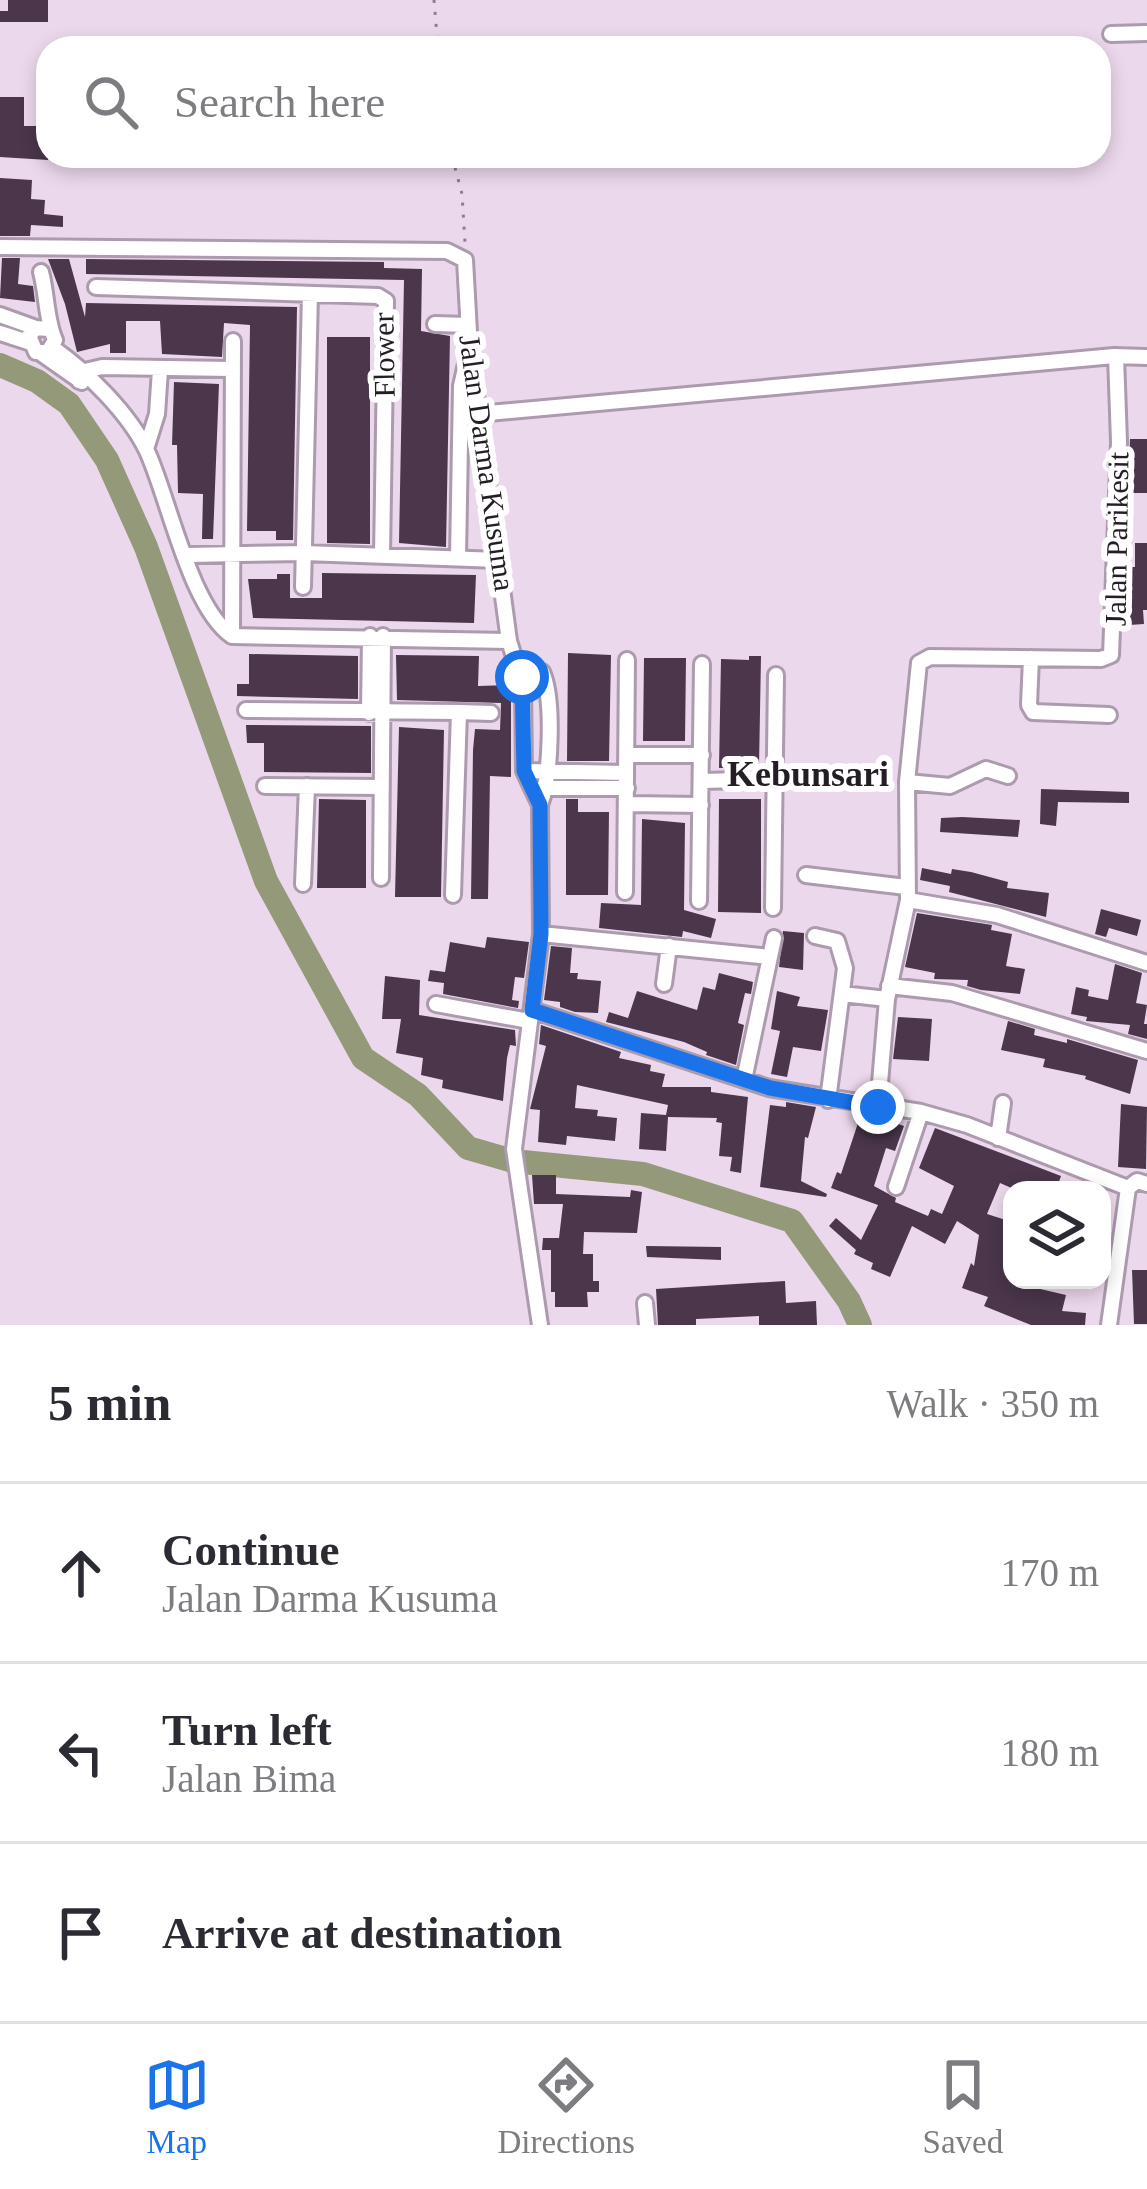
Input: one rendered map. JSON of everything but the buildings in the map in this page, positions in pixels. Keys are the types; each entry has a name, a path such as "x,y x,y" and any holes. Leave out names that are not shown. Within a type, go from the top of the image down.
{"street":[{"path":"1111,34 1147,33"},
{"path":"0,247 447,250 465,260"},
{"name":"Jalan Darma Kusuma","path":"465,260 478,414 509,640 523,685 524,771 541,783"},
{"path":"38,333 50,313 41,272"},
{"name":"Flower","path":"96,287 378,296 386,301 382,556"},
{"path":"303,587 310,294"},
{"path":"0,315 38,333 48,351 86,379 125,418 146,449 209,613 232,636 509,640"},
{"path":"435,324 468,325"},
{"path":"0,333 54,335 48,351"},
{"path":"232,636 233,341"},
{"path":"458,558 462,371 470,350"},
{"path":"478,414 1116,356 1147,357"},
{"name":"Jalan Parikesit","path":"878,1107 888,992 907,893 907,782 919,663 930,657 1101,659 1114,650 1116,356"},
{"path":"86,379 103,367 232,369"},
{"path":"146,449 157,414 160,370"},
{"path":"187,555 499,560"},
{"path":"377,636 380,878"},
{"path":"1031,658 1029,705 1034,712 1109,715"},
{"path":"625,892 627,660"},
{"path":"699,901 702,664"},
{"name":"Jalan Darma Kusuma","path":"518,665 542,672 547,686 540,805 541,934 514,1158 540,1325"},
{"path":"773,908 776,675"},
{"path":"246,710 491,713"},
{"path":"453,895 459,712"},
{"path":"627,755 703,755"},
{"path":"907,782 950,786 986,769 1008,776"},
{"path":"703,781 775,779"},
{"path":"541,783 627,788 701,806"},
{"path":"265,785 381,788"},
{"path":"303,884 307,786"},
{"path":"806,875 997,915 1147,963"},
{"path":"541,934 770,957"},
{"path":"815,936 839,944 845,968 828,1100"},
{"path":"744,1080 774,938"},
{"path":"664,984 669,946"},
{"path":"842,994 952,993 1147,1051"},
{"path":"436,1004 531,1016 639,1042 744,1080 828,1100 921,1112 1128,1188"},
{"path":"998,1138 1003,1103"},
{"path":"896,1186 921,1112"},
{"path":"1109,1325 1128,1188 1137,1181 1147,1184"},
{"path":"645,1303 647,1325"}],"path":[{"path":"434,0 437,36"},
{"path":"455,168 462,194 465,260"}],"waterway":[{"path":"0,365 37,381 69,404 107,460 146,547 266,881 363,1058 418,1095 468,1148 513,1161 643,1174 792,1221 849,1301 860,1325"}],"district":[{"name":"Kebunsari","path":"808,773"}],"route":[{"path":"522,677 524,771 540,805 541,934 532,1010 770,1088 878,1107"}]}
